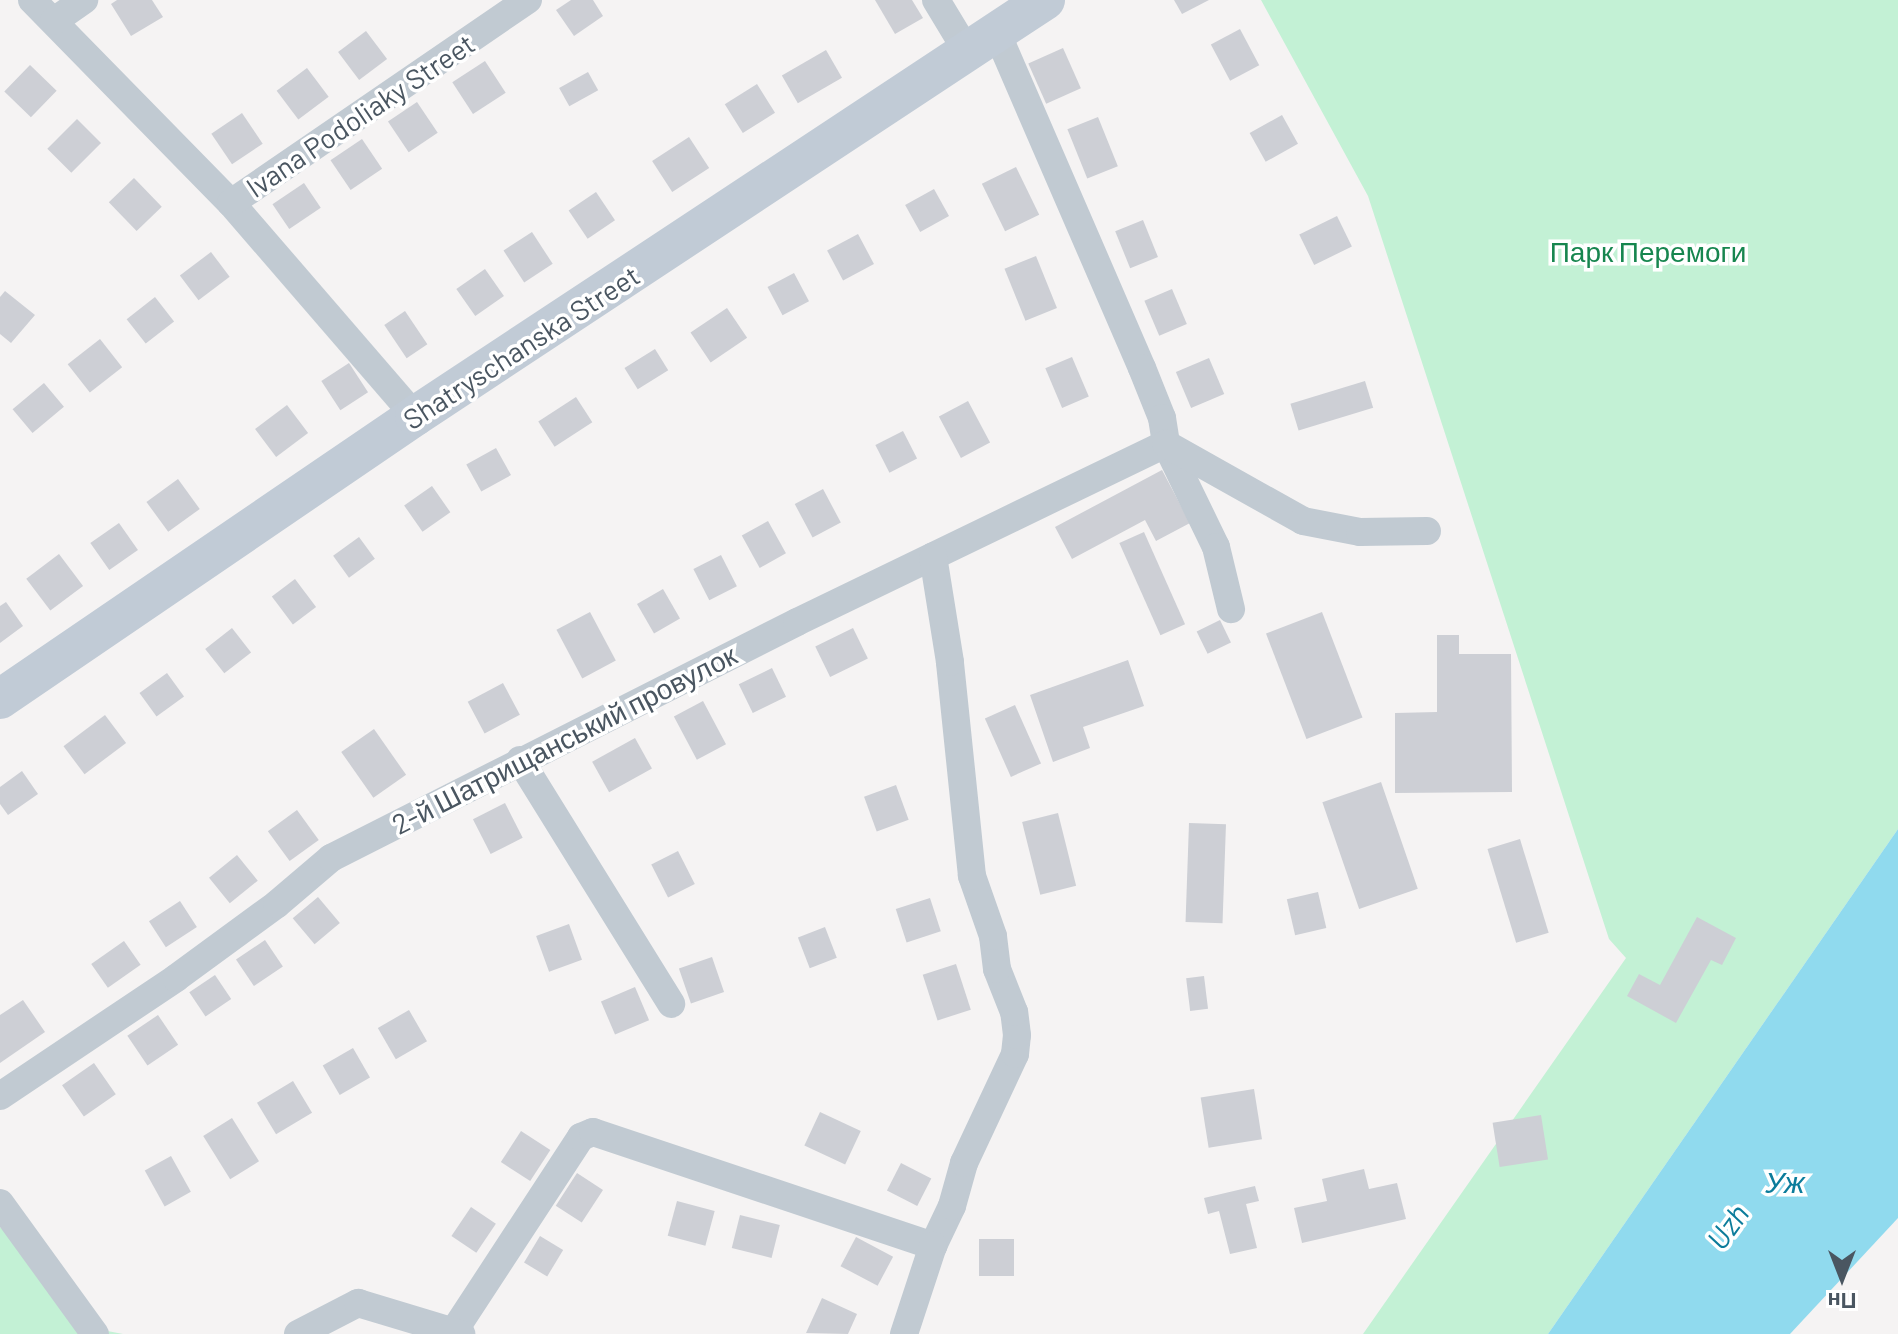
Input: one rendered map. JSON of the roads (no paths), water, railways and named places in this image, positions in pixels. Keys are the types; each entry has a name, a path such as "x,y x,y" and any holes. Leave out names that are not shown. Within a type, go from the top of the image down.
{"street":[{"path":"32,0 231,203 415,416"},
{"path":"54,21 84,0"},
{"name":"Ivana Podoliaky Street","path":"231,203 528,0"},
{"path":"936,0 983,43 1142,368 1162,418 1166,444 1216,547 1231,609"},
{"name":"Shatryschanska Street","path":"0,699 415,416 1045,0"},
{"path":"1166,444 1303,521 1360,532 1427,531"},
{"name":"2-й Шатрищанський провулок","path":"0,1096 189,968 282,900 331,858 520,760 1166,444"},
{"path":"904,1334 933,1246 953,1204 964,1163 1012,1061 1017,1035 1014,1012 997,969 993,936 972,876 950,662 933,556"},
{"path":"520,760 671,1004"},
{"path":"298,1334 358,1303 458,1333 581,1137 593,1132 933,1246"},
{"path":"0,1203 95,1334"}],"water":[{"name":"Уж","path":"1898,829 1898,1218 1790,1334 1548,1334"}],"park label":[{"name":"Парк Перемоги","path":"1648,251"}],"water label":[{"name":"Uzh","path":"1727,1226"}]}
